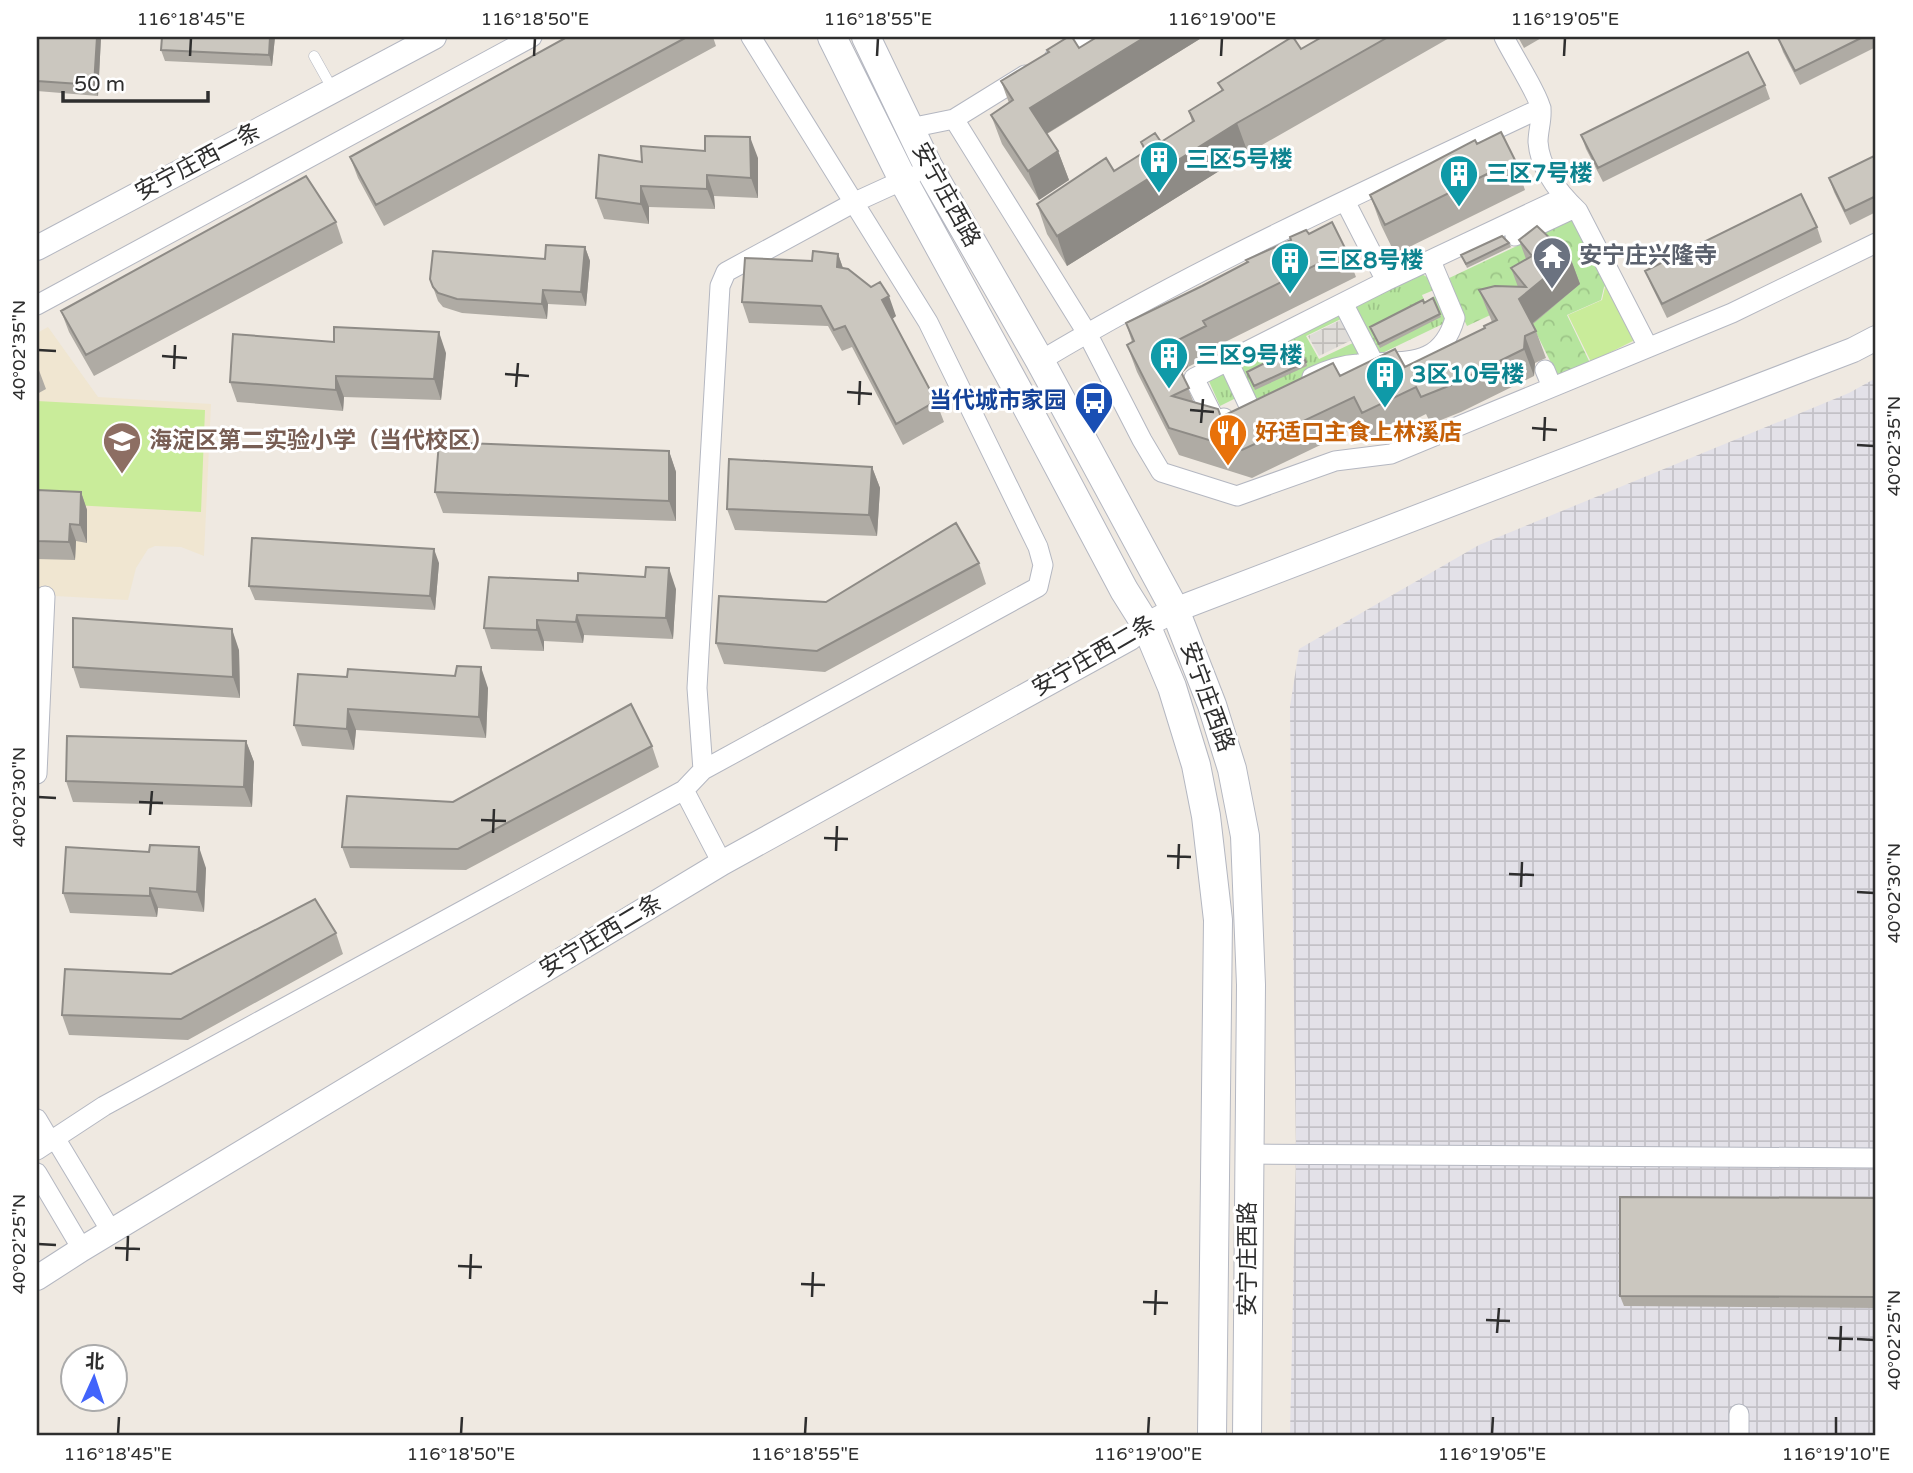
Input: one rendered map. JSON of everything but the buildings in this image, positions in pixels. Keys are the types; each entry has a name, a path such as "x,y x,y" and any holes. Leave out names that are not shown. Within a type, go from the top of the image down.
{"main road":[{"name":"安宁庄西路","path":"832,37 904,182 1124,590 1146,625 1172,687 1196,765 1206,816 1218,920 1212,1436"},
{"name":"安宁庄西路","path":"866,37 928,166 1040,361 1175,610 1212,705 1232,769 1245,836 1251,985 1247,1436"}],"street":[{"name":"安宁庄西一条","path":"37,248 434,37"},
{"path":"37,305 532,37"},
{"path":"47,1143 104,1106 684,790 703,769 1038,587 1043,565 1038,547 928,322 751,37"},
{"path":"910,128 954,119 1087,37"},
{"path":"1504,37 1541,108 1538,140 1541,159 1598,247 1648,347"},
{"path":"1040,361 1087,333 1224,261 1541,108"},
{"path":"954,119 1087,333 1161,472 1237,496 1335,461 1391,454 1549,379 1648,347 1732,313 1876,243"},
{"path":"703,769 697,688 720,286 726,272 855,202 904,182 928,166"},
{"path":"1345,201 1386,281"},
{"path":"1515,236 1569,202"},
{"path":"1268,397 1216,422 1194,378 1386,281 1569,202"},
{"path":"1299,383 1333,367 1409,362 1425,358 1438,350 1455,318 1435,293 1431,261"},
{"path":"1343,303 1374,363"},
{"name":"安宁庄西二条","path":"37,1278 722,863 1130,638 1146,625 1175,610 1853,350 1876,338"},
{"path":"1228,361 1250,406"},
{"path":"37,774 45,596"},
{"path":"684,790 722,863"},
{"path":"37,1119 47,1143 111,1231"},
{"path":"1249,1154 1876,1158"},
{"path":"37,1173 82,1249"},
{"path":"1739,1414 1739,1436"}],"lane":[{"path":"314,56 333,90"}],"shaded area":[{"path":"1349,316 1360,336 1319,356 1308,336"},
{"name":"海淀区第二实验小学（当代校区）","path":"48,327 98,397 211,404 204,556 181,547 155,546 148,549 136,568 128,600 37,595 37,333"},
{"path":"1876,378 1876,1436 1290,1436 1296,1154 1290,707 1299,649 1479,545 1849,393"}],"green space":[{"path":"1578,217 1610,282 1604,287 1601,300 1567,315 1590,363 1557,375 1526,312 1501,310 1467,326 1445,280"},
{"path":"1422,274 1433,281 1434,290 1422,295 1425,302 1437,295 1451,320 1372,358 1350,308"},
{"path":"1610,283 1637,339 1591,362 1568,315 1602,300 1605,287"},
{"path":"1340,312 1343,318 1306,336 1319,359 1355,342 1360,353 1250,402 1235,366"},
{"path":"1223,371 1238,397 1220,406 1208,379"},
{"path":"37,401 205,410 201,512 37,503"}],"place":[{"name":"三区5号楼","path":"1159,194"},
{"name":"三区7号楼","path":"1459,208"},
{"name":"安宁庄兴隆寺","path":"1552,290"},
{"name":"三区8号楼","path":"1290,295"},
{"name":"三区9号楼","path":"1169,390"},
{"name":"3区10号楼","path":"1385,409"},
{"name":"当代城市家园","path":"1094,435"},
{"name":"好适口主食上林溪店","path":"1228,467"},
{"name":"海淀区第二实验小学（当代校区）","path":"122,475"}]}
